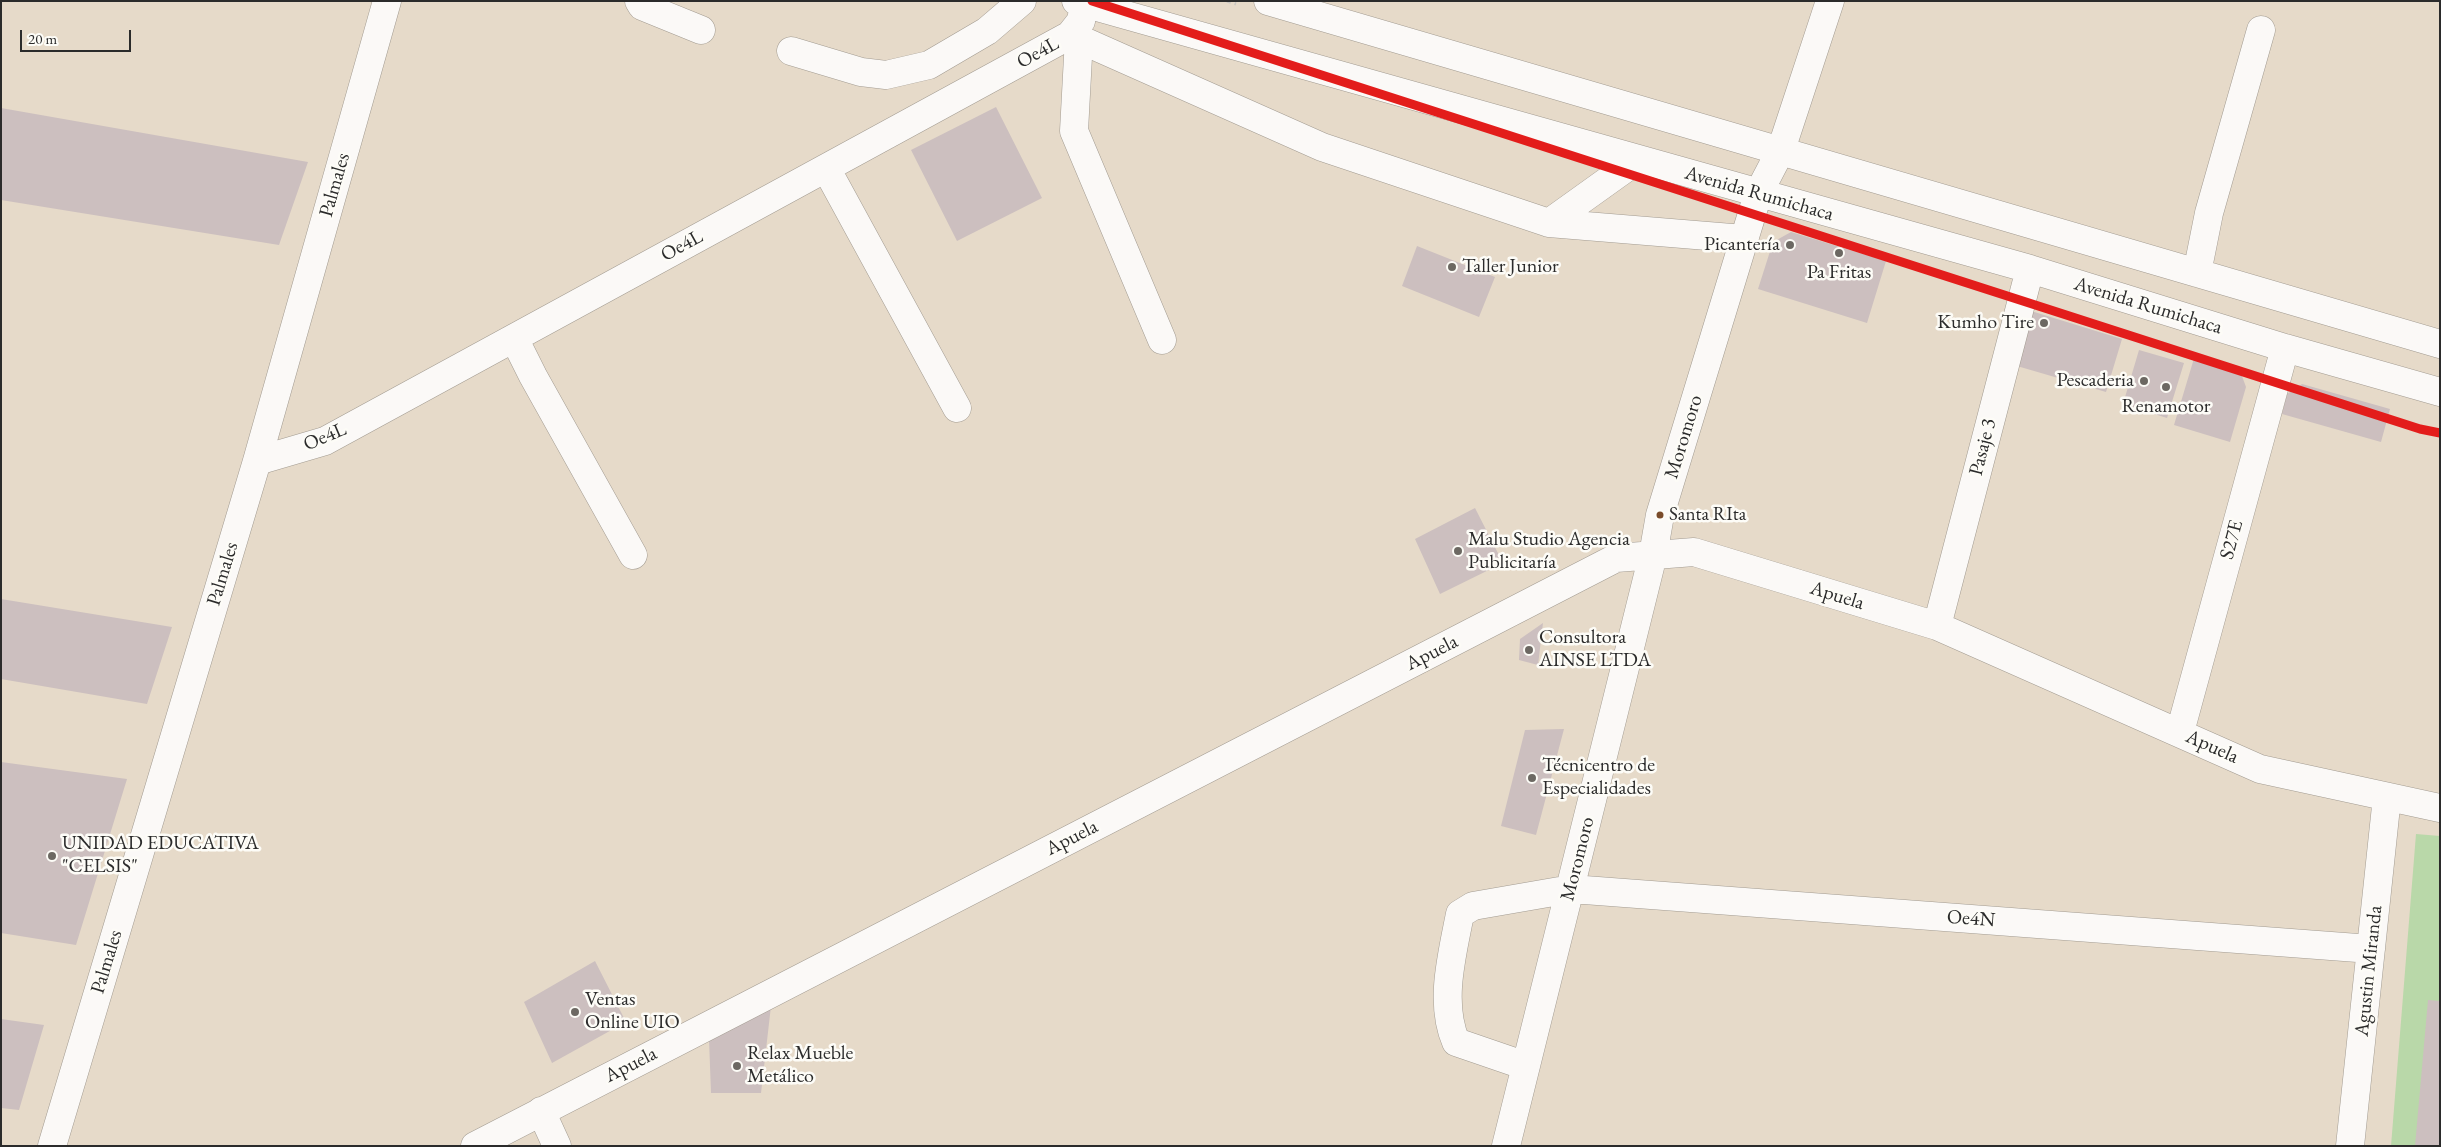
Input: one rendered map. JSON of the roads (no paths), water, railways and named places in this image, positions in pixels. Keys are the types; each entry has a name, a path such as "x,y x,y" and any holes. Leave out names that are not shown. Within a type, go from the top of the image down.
{"street":[{"name":"Palmales","path":"52,1146 257,461 387,1"},
{"path":"639,1 642,6 701,30"},
{"path":"790,51 861,72 886,75 929,65 987,31 1022,1"},
{"path":"1268,1 1660,118 1781,150 2440,344"},
{"name":"Moromoro","path":"1506,1146 1653,555 1660,515 1758,194 1781,150 1830,1"},
{"name":"Oe4L","path":"257,461 325,441 826,168 1074,37 1081,21 1080,3"},
{"name":"Avenida Rumichaca","path":"1080,3 2030,269 2284,348 2440,392"},
{"path":"2198,273 2209,213 2261,30"},
{"path":"1162,340 1074,131 1074,37 1322,147 1549,223 1744,239"},
{"path":"1549,223 1637,160"},
{"path":"826,168 956,408"},
{"name":"Pasaje 3","path":"1937,626 2030,269"},
{"path":"514,338 533,376 633,555"},
{"name":"S27E","path":"2180,732 2284,348"},
{"name":"Apuela","path":"474,1146 1616,558 1694,552 1937,626 2260,769 2388,797 2438,802"},
{"name":"Agustin Miranda","path":"2350,1146 2388,797"},
{"name":"Oe4N","path":"1526,1066 1456,1042 1449,1026 1449,973 1460,914 1473,906 1571,889 2371,949"},
{"path":"541,1111 557,1146"}],"place":[{"name":"Picantería","path":"1790,245"},
{"name":"Pa Fritas","path":"1839,253"},
{"name":"Taller Junior","path":"1452,267"},
{"name":"Kumho Tire","path":"2044,323"},
{"name":"Pescaderia","path":"2144,381"},
{"name":"Renamotor","path":"2166,387"},
{"name":"Santa RIta","path":"1660,515"},
{"name":"Malu Studio Agencia Publicitaría","path":"1458,551"},
{"name":"Consultora AINSE LTDA","path":"1529,650"},
{"name":"Técnicentro de Especialidades","path":"1532,778"},
{"name":"UNIDAD EDUCATIVA \"CELSIS\"","path":"52,856"},
{"name":"Ventas Online UIO","path":"575,1012"},
{"name":"Relax Mueble Metálico","path":"737,1066"}]}
